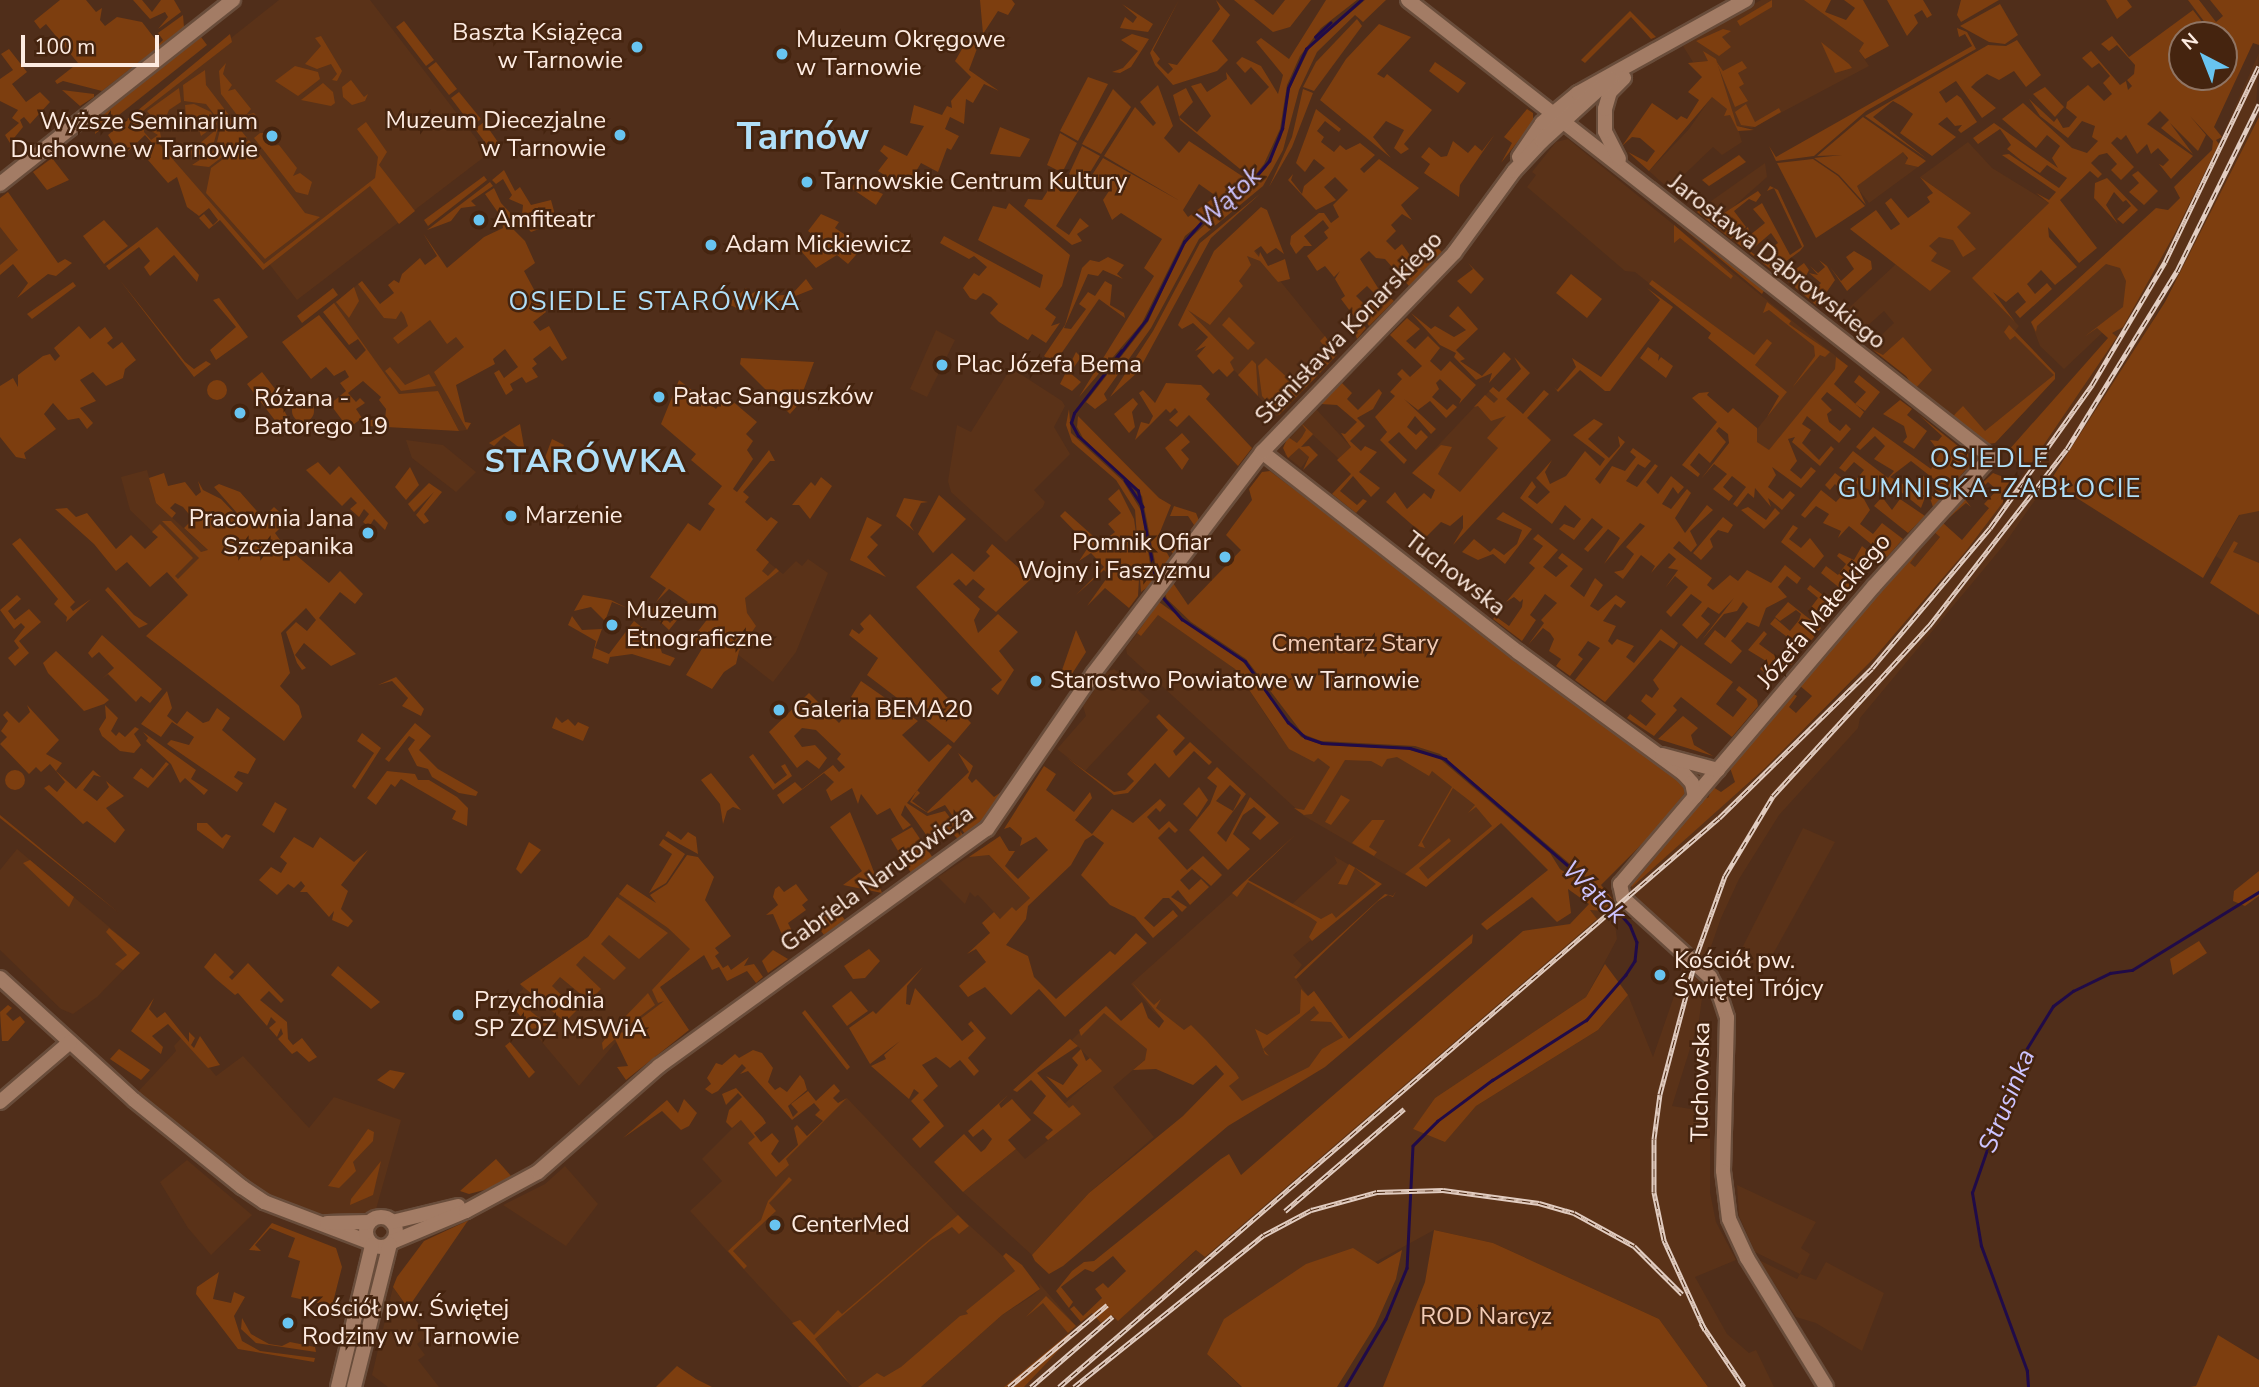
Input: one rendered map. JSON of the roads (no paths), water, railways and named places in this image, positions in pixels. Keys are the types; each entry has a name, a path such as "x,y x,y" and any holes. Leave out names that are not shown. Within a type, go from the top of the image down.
{"street":[{"path":"0,184 233,0"},
{"name":"Jarosława Dąbrowskiego","path":"1408,0 1991,457"},
{"path":"1558,116 1611,78 1746,0"},
{"path":"1631,174 1608,141 1606,101 1618,83 1657,51"},
{"path":"1537,99 1577,93 1611,78"},
{"path":"1558,116 1577,93"},
{"name":"Stanisława Konarskiego","path":"1215,516 1262,452 1454,253 1558,116"},
{"name":"Tuchowska","path":"1262,452 1518,652 1688,777 1695,797 1623,878 1620,891 1639,915 1710,977 1720,996 1727,1018 1723,1171 1729,1219 1746,1258 1826,1387"},
{"name":"Józefa Małeckiego","path":"1695,797 1874,586 1991,457"},
{"name":"Gabriela Narutowicza","path":"391,1243 487,1200 549,1164 659,1066 986,829 1150,600 1215,516"},
{"name":"Tuchowska","path":"1657,754 1718,770"},
{"path":"0,978 134,1100 264,1202 326,1223 370,1243 391,1243"},
{"path":"0,1102 70,1042"},
{"name":"Gabriela Narutowicza","path":"392,1222 487,1200"},
{"path":"326,1223 369,1222 381,1217 392,1222 396,1231 354,1387"},
{"path":"338,1387 370,1243 365,1231 369,1222"}],"waterway":[{"name":"Wątok","path":"1156,582 1138,491 1078,436 1071,423 1074,413 1146,320 1184,242 1202,221 1248,186 1269,161 1282,129 1288,88 1306,49 1361,0"},
{"name":"Wątok","path":"1315,37 1330,23"},
{"name":"Wątok","path":"1110,365 1121,351"},
{"name":"Wątok","path":"1125,480 1143,507"},
{"name":"Wątok","path":"1161,595 1182,619 1245,661 1288,722 1305,737 1322,743 1410,748 1445,759 1610,902 1630,925 1637,942 1635,961 1587,1020 1493,1080 1438,1121 1413,1146 1407,1268 1386,1319 1346,1387"},
{"name":"Strusinka","path":"2028,1387 2027,1371 1981,1246 1972,1193 2016,1066 2053,1006 2073,991 2110,973 2132,970 2259,892"}],"railway":[{"path":"1059,1387 1719,818 1872,668 1990,528 2092,385 2165,262 2259,66"},
{"path":"1705,1330 1664,1240 1654,1192 1654,1139 1660,1094 1697,954 1725,876 1773,796 1929,626 2067,449 2177,271 2259,104"},
{"path":"1285,1211 1404,1109"},
{"path":"1074,1387 1264,1235 1311,1210 1377,1192 1443,1190 1539,1203 1574,1213 1634,1246 1682,1294"},
{"path":"1009,1387 1107,1305"},
{"path":"1031,1387 1113,1316"},
{"path":"1701,1323 1744,1387"}],"place":[{"name":"Baszta Książęca w Tarnowie","path":"637,47"},
{"name":"Muzeum Okręgowe w Tarnowie","path":"782,54"},
{"name":"Muzeum Diecezjalne w Tarnowie","path":"620,135"},
{"name":"Wyższe Seminarium Duchowne w Tarnowie","path":"272,136"},
{"name":"Tarnowskie Centrum Kultury","path":"807,182"},
{"name":"Amfiteatr","path":"479,220"},
{"name":"Adam Mickiewicz","path":"711,245"},
{"name":"Plac Józefa Bema","path":"942,365"},
{"name":"Pałac Sanguszków","path":"659,397"},
{"name":"Różana - Batorego 19","path":"240,413"},
{"name":"Marzenie","path":"511,516"},
{"name":"Pracownia Jana Szczepanika","path":"368,533"},
{"name":"Pomnik Ofiar Wojny i Faszyzmu","path":"1225,557"},
{"name":"Muzeum Etnograficzne","path":"612,625"},
{"name":"Starostwo Powiatowe w Tarnowie","path":"1036,681"},
{"name":"Galeria BEMA20","path":"779,710"},
{"name":"Kościół pw. Świętej Trójcy","path":"1660,975"},
{"name":"Przychodnia SP ZOZ MSWiA","path":"458,1015"},
{"name":"CenterMed","path":"775,1225"},
{"name":"Kościół pw. Świętej Rodziny w Tarnowie","path":"288,1323"}],"district":[{"name":"Tarnów","path":"803,137"},
{"name":"OSIEDLE STARÓWKA","path":"655,302"},
{"name":"STARÓWKA","path":"586,462"},
{"name":"OSIEDLE GUMNISKA-ZABŁOCIE","path":"1990,474"}],"park label":[{"name":"Cmentarz Stary","path":"1355,644"},
{"name":"ROD Narcyz","path":"1486,1317"}]}
